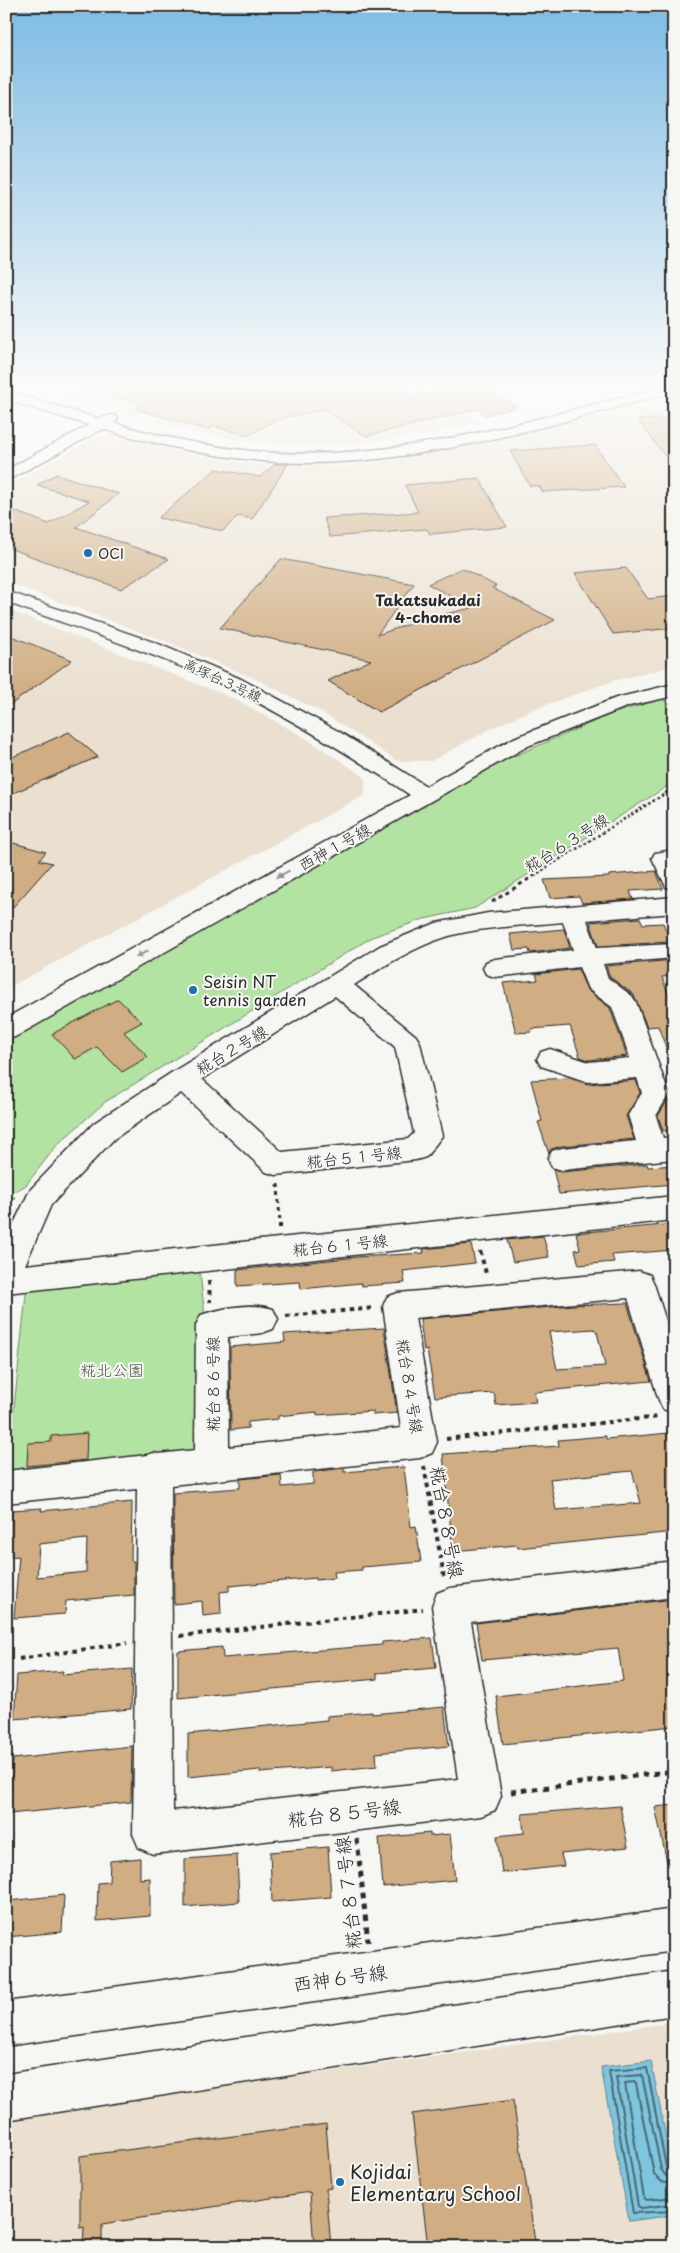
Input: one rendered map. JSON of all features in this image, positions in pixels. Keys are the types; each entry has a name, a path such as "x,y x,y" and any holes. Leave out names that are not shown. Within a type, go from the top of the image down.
{"street":[{"name":"高塚台３号線","path":"6,596 168,655 234,683 331,734 418,790"},
{"name":"西神１号線","path":"6,1030 526,725 629,690 674,679"},
{"name":"西神１号線","path":"6,1008 418,790 521,742 623,702 674,690"},
{"path":"674,857 663,858 674,882"},
{"name":"糀台２号線","path":"6,1273 40,1198 104,1131 183,1078 338,985 389,952 444,929 488,921 674,905"},
{"path":"562,1159 663,1149 642,1115 656,1094 623,1002 597,982 572,913"},
{"path":"495,968 588,957 670,951"},
{"name":"糀台５１号線","path":"276,1164 416,1149 428,1136 407,1043 338,985"},
{"path":"550,1059 588,1072 646,1066"},
{"path":"183,1078 276,1164"},
{"name":"糀台６１号線","path":"6,1280 674,1208"},
{"path":"398,1306 639,1284 669,1407"},
{"name":"糀台８４号線","path":"6,1487 154,1469 420,1442 398,1306"},
{"name":"糀台８６号線","path":"212,1464 212,1325 262,1319"},
{"name":"糀台８５号線","path":"154,1469 153,1834 481,1796"},
{"path":"481,1796 450,1606 674,1579"},
{"name":"西神６号線","path":"6,2024 674,1930"},
{"path":"6,2097 674,1994"}],"path":[{"name":"糀台６３号線","path":"488,921 483,908 674,788"},
{"path":"276,1164 282,1250"},
{"path":"475,1230 492,1297"},
{"path":"207,1259 212,1325"},
{"path":"262,1319 398,1306"},
{"path":"420,1442 669,1407"},
{"name":"糀台８８号線","path":"420,1442 450,1606"},
{"path":"19,1659 154,1639 450,1606"},
{"path":"481,1796 674,1771"},
{"name":"糀台８７号線","path":"354,1811 371,1973"}],"shaded area":[{"path":"6,488 674,488 674,666 613,681 534,709 496,726 431,761 397,761 323,713 260,681 170,643 6,582"},
{"path":"6,609 233,698 304,737 365,777 365,795 6,989"},
{"name":"Kojidai Elementary School","path":"674,2022 674,2247 6,2247 6,2118"}],"green space":[{"name":"Seisin NT tennis garden","path":"662,699 674,707 674,782 475,908 424,919 372,937 105,1102 57,1145 26,1185 6,1197 6,1042 505,760 614,713"},
{"name":"糀北公園","path":"199,1265 206,1325 206,1453 7,1474 27,1285"}],"water":[{"path":"651,2061 674,2178 674,2215 629,2221 601,2067"}],"building":[{"name":"OCI","path":"47,488 101,488 119,494 76,527 169,559 121,589 6,547 6,508 49,524 89,501"},
{"path":"193,488 272,488 252,519 238,516 223,531 158,518"},
{"path":"407,488 485,488 507,527 430,534 427,529 330,537 324,518 418,512"},
{"path":"540,488 606,488 543,492"},
{"path":"281,559 414,584 377,635 427,618 472,608 428,584 462,568 496,586 492,588 555,620 379,712 328,681 371,660 220,628"},
{"path":"626,568 648,599 674,596 674,628 613,634 575,573"},
{"path":"6,634 72,660 6,708"},
{"path":"69,732 98,757 6,796 6,760"},
{"path":"6,841 46,852 39,860 52,863 6,915"},
{"path":"656,871 663,889 630,891 633,899 582,903 579,896 550,898 544,880 609,877 609,875"},
{"path":"640,918 643,924 663,923 671,942 598,946 590,922"},
{"path":"564,929 570,948 530,953 529,949 514,950 510,934"},
{"path":"674,960 674,976 662,977 674,1010 674,1064 672,1064 658,1026 647,1027 634,995 610,977 606,966"},
{"path":"578,969 587,990 610,1008 627,1056 589,1060 580,1057 570,1026 531,1029 532,1032 516,1033 503,983 538,980 536,974"},
{"path":"118,999 142,1022 124,1032 148,1057 122,1072 97,1047 75,1059 52,1034"},
{"path":"569,1078 588,1084 636,1080 640,1093 626,1116 634,1139 562,1146 551,1149 549,1154 538,1122 542,1121 531,1080"},
{"path":"668,1100 674,1117 674,1130 663,1131 658,1116"},
{"path":"647,1164 648,1167 674,1165 674,1184 559,1194 553,1169 562,1172"},
{"path":"674,1224 674,1250 612,1255 614,1262 579,1265 575,1250 580,1249 576,1233"},
{"path":"543,1236 549,1257 513,1262 507,1240"},
{"path":"471,1244 475,1263 403,1271 405,1283 362,1286 361,1283 301,1289 300,1282 237,1286 237,1270 357,1257 424,1253 423,1249"},
{"path":"627,1303 651,1381 534,1392 536,1402 496,1405 494,1393 435,1397 427,1350 424,1351 420,1319 573,1305","holes":["594,1329 597,1332 605,1366 557,1369 549,1332"]},
{"path":"384,1328 397,1413 373,1415 373,1411 317,1415 317,1412 278,1416 278,1419 248,1422 248,1428 231,1430 230,1347 285,1342 284,1334"},
{"path":"87,1433 86,1460 27,1466 28,1443 51,1442 51,1436"},
{"path":"669,1433 674,1451 674,1532 518,1548 517,1545 453,1551 443,1454 559,1446 558,1440 605,1436 606,1439","holes":["632,1471 641,1503 556,1510 550,1479"]},
{"path":"404,1467 411,1527 416,1526 421,1562 362,1567 362,1570 334,1572 335,1578 229,1586 229,1591 220,1592 221,1614 203,1616 202,1601 174,1604 173,1493 240,1488 240,1479 281,1475 282,1487 313,1484 313,1472 344,1468 344,1472"},
{"path":"132,1502 131,1561 134,1561 134,1595 66,1601 65,1614 14,1618 19,1556 8,1557 12,1510 42,1508 41,1511","holes":["87,1539 86,1572 37,1577 39,1544"]},
{"path":"674,1599 674,1726 503,1744 496,1696 623,1681 618,1648 482,1660 476,1623"},
{"path":"432,1638 436,1668 377,1673 377,1679 178,1698 178,1651 222,1647 223,1658 382,1645 382,1642"},
{"path":"132,1669 131,1709 14,1719 17,1675 63,1671 62,1675"},
{"path":"444,1707 449,1746 376,1753 377,1766 331,1771 331,1767 260,1773 260,1770 188,1777 188,1734 327,1720 327,1716"},
{"path":"132,1746 131,1802 9,1814 13,1759"},
{"path":"674,1805 674,1861 667,1862 655,1807"},
{"path":"620,1806 628,1847 561,1854 564,1866 502,1873 497,1836 524,1833 522,1814"},
{"path":"430,1833 430,1836 450,1834 455,1880 383,1887 379,1838"},
{"path":"328,1847 331,1897 272,1902 270,1852"},
{"path":"237,1855 239,1902 185,1907 185,1859"},
{"path":"140,1858 140,1879 150,1878 150,1916 97,1921 98,1883 109,1882 110,1861"},
{"path":"64,1895 62,1932 6,1937 8,1901"},
{"path":"513,2100 536,2247 428,2247 412,2114"},
{"path":"326,2124 331,2188 326,2189 331,2247 314,2247 310,2192 102,2224 102,2247 83,2247 84,2227 80,2228 80,2156"}],"place":[{"name":"OCI","path":"88,553"},
{"name":"Seisin NT tennis garden","path":"193,990"},
{"name":"Kojidai Elementary School","path":"340,2182"}],"district":[{"name":"Takatsukadai 4-chome","path":"428,608"}]}
